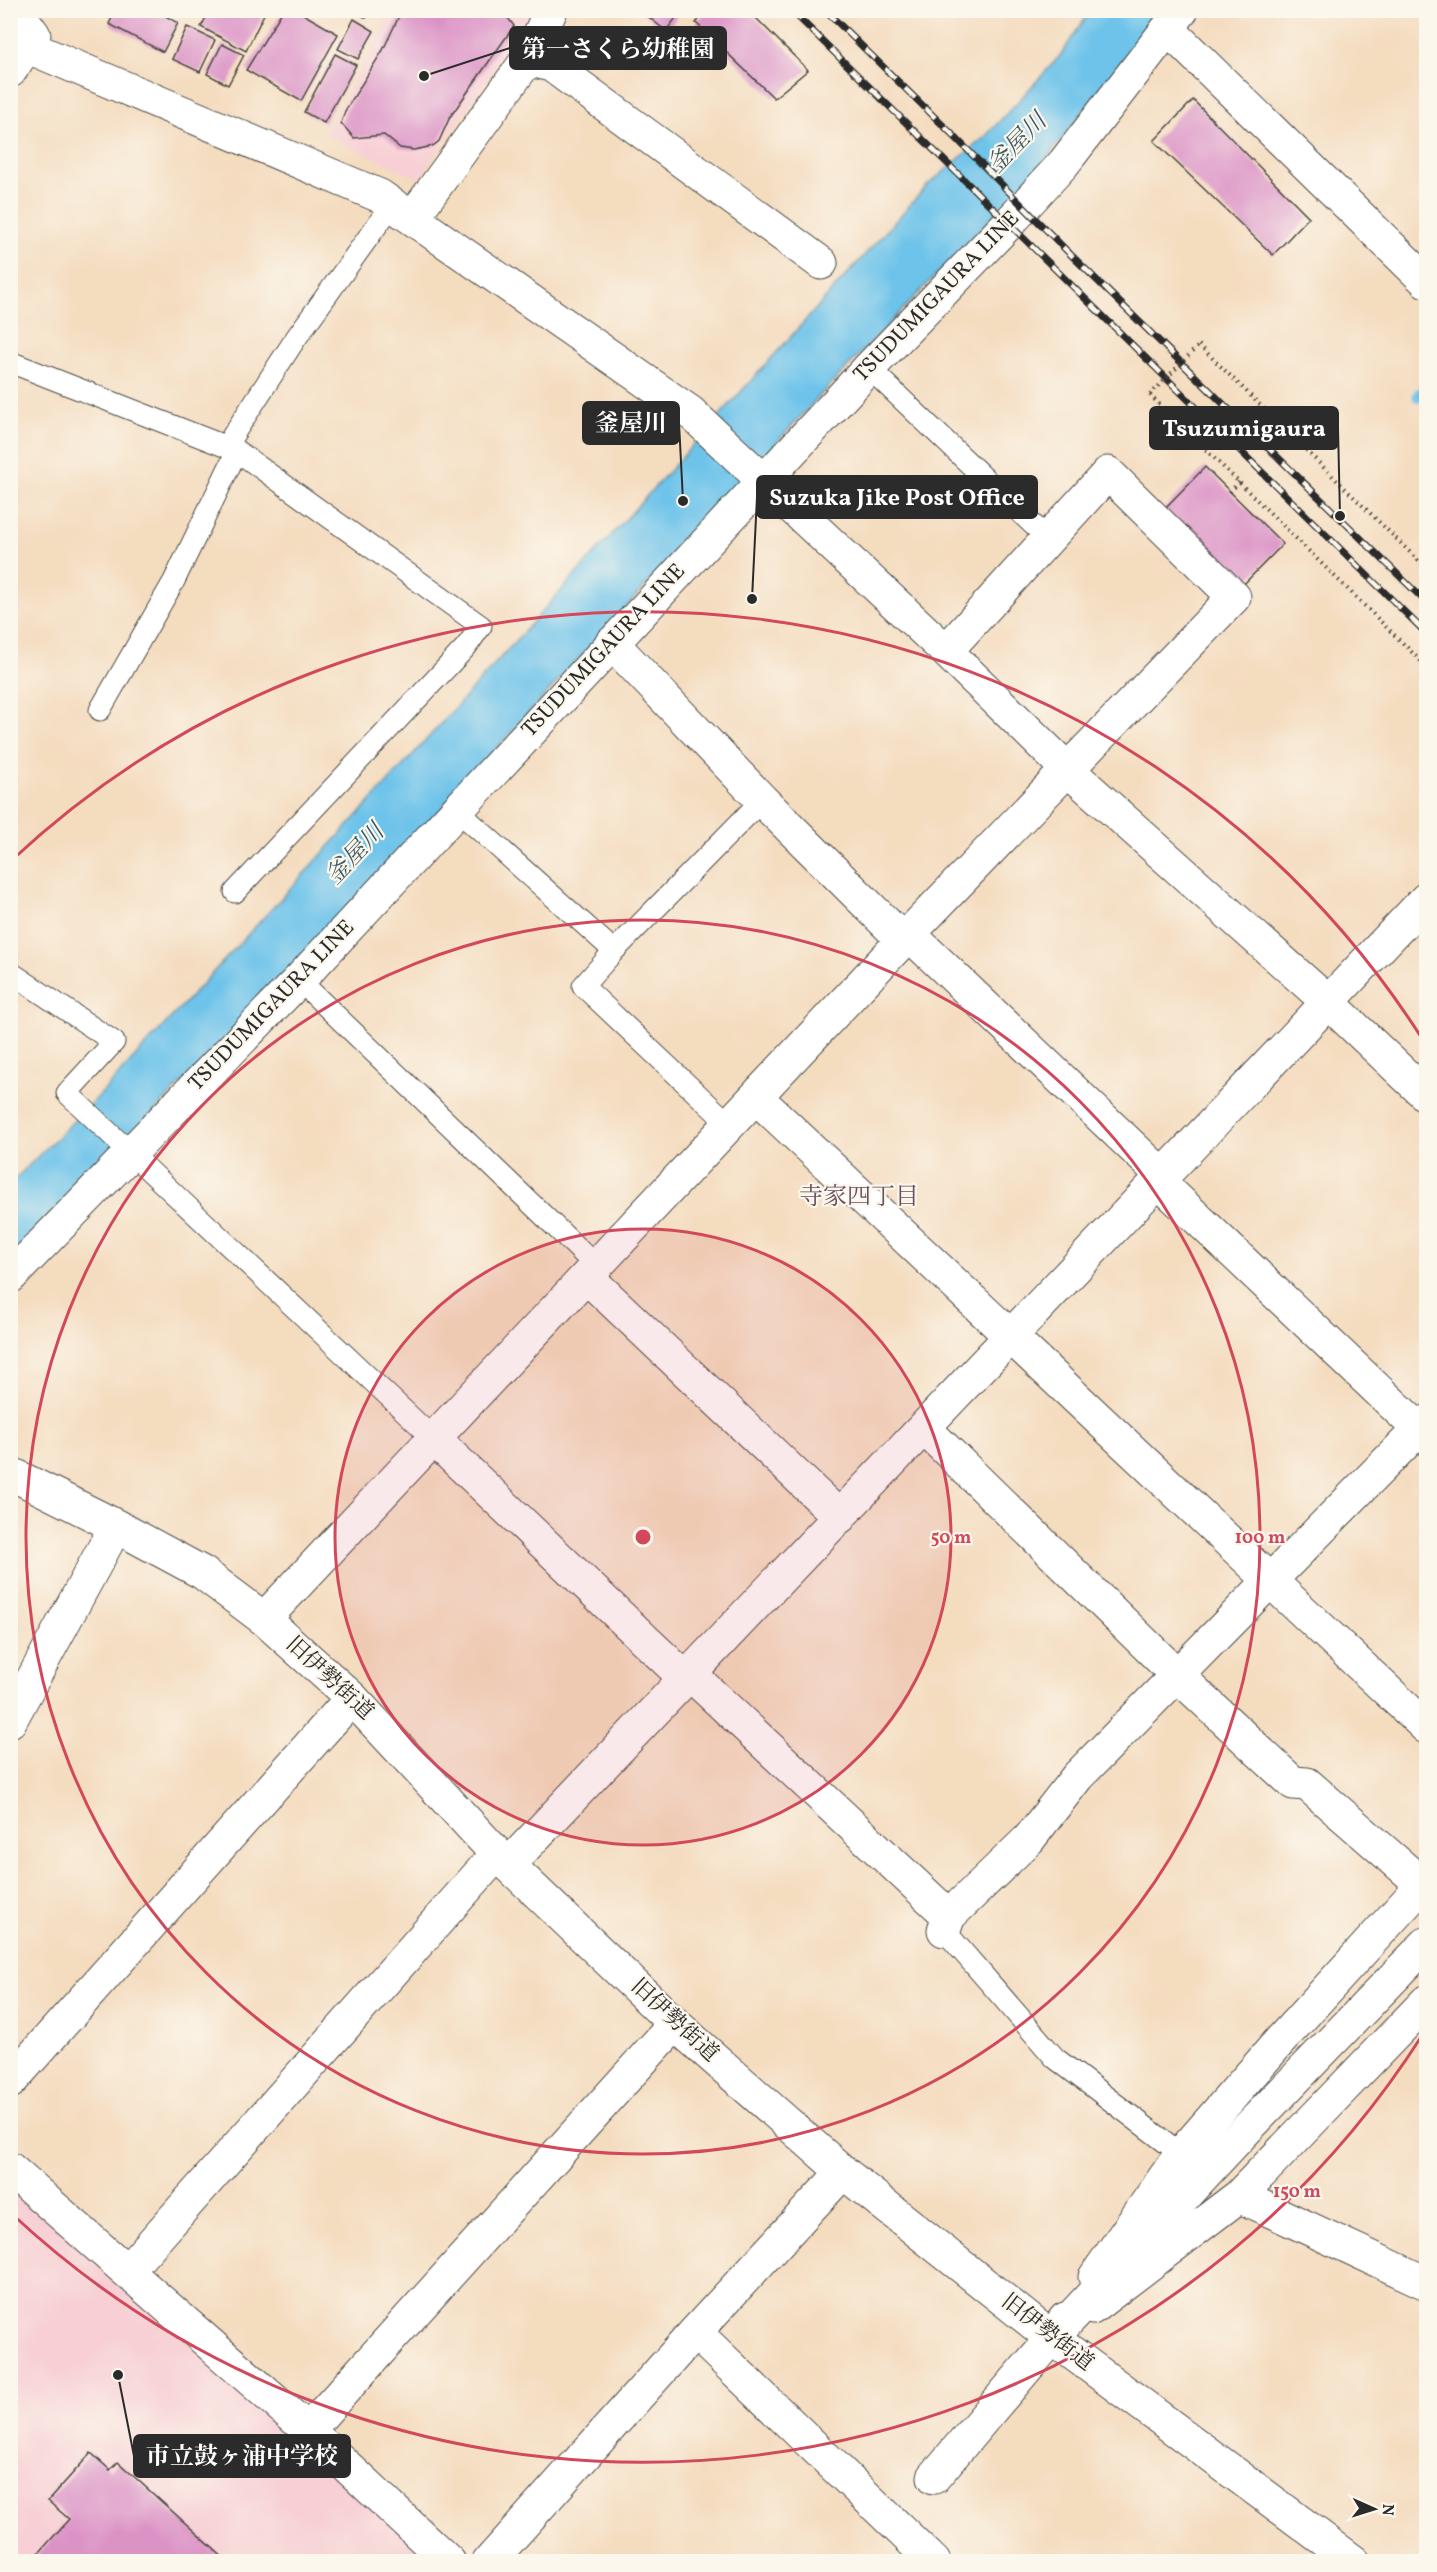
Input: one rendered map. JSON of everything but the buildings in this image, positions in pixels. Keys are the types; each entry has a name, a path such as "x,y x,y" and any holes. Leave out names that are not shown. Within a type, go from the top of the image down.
{"street":[{"path":"16,10 34,35 18,59 369,191 403,210 690,412 946,651 1068,770 1329,1003 1426,1095"},
{"path":"403,210 528,59 551,10"},
{"path":"1175,20 1426,281"},
{"name":"TSUDUMIGAURA LINE","path":"10,1277 299,980 868,368 1064,164 1175,20"},
{"path":"528,59 551,65 821,263"},
{"path":"264,1619 906,937 1234,597 1108,472 946,651"},
{"path":"434,1440 688,1676 947,1923 1029,1839 1077,1777 1424,1427 762,800 612,643"},
{"path":"128,2270 503,1859 688,1676 1426,899"},
{"path":"756,1097 1426,1728"},
{"path":"592,1272 840,1517"},
{"path":"924,1428 1177,1675 1293,1783 1307,1784 1425,1883 1180,2154 1052,2338"},
{"name":"旧伊勢街道","path":"10,1473 203,1573 264,1619 352,1698 503,1859 675,2024 843,2172 1052,2338 1354,2562"},
{"path":"10,1721 116,1526"},
{"path":"10,2082 352,1698"},
{"path":"934,2477 1052,2338 1241,2135 1426,1944"},
{"path":"1052,2338 1239,2196 1426,2002"},
{"path":"308,2430 675,2024"},
{"path":"10,2169 308,2430 449,2562"},
{"path":"489,2562 695,2332 843,2172"},
{"path":"1239,2196 1426,2283"},
{"path":"695,2332 934,2562"}],"lane":[{"path":"100,710 174,581 231,448 296,338 403,210"},
{"path":"10,362 231,448 481,626 466,647 235,892"},
{"path":"868,368 1047,538"},
{"path":"730,1125 583,986 614,951 762,800"},
{"path":"457,810 614,951"},
{"path":"10,972 114,1042 67,1093 434,1440"},
{"path":"299,980 592,1272"},
{"path":"947,1923 1055,2058 1180,2154"}],"path":[{"path":"1426,568 1199,345 1150,394 1426,666"},
{"path":"1230,492 1239,482"}],"shaded area":[{"path":"392,11 532,11 531,16 419,179 325,135"},
{"path":"11,2188 439,2561 11,2561"}],"water":[{"path":"1090,11 1162,11 1039,168 813,403 331,929 11,1260 11,1183 99,1096 361,812 928,185 986,136 1060,56"}],"waterway":[{"path":"1418,396 1426,387"}],"railway":[{"path":"791,10 1426,633"},
{"path":"825,10 1066,250 1426,602"}],"place":[{"name":"第一さくら幼稚園","path":"424,76"},
{"name":"釜屋川","path":"683,501"},
{"name":"Tsuzumigaura","path":"1340,516"},
{"name":"Suzuka Jike Post Office","path":"752,599"},
{"name":"市立鼓ヶ浦中学校","path":"118,2375"}],"district":[{"name":"寺家四丁目","path":"859,1198"}]}
